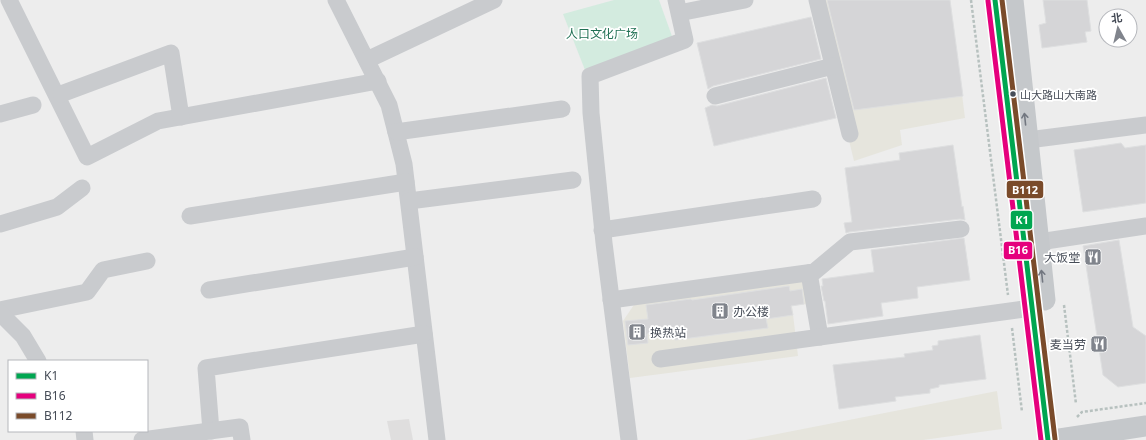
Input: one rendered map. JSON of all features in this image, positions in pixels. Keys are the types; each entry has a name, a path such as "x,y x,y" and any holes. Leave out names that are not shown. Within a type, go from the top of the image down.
{"main road":[{"path":"994,0 1032,308 1055,440"},
{"path":"1013,0 1039,242 1055,440"},
{"path":"1055,440 1146,426"}],"street":[{"path":"9,0 88,157 158,121 378,81"},
{"path":"336,0 390,105 404,164 437,440"},
{"path":"367,60 494,0"},
{"path":"629,440 602,230 591,114 590,76 685,40 680,6 745,0"},
{"path":"817,0 850,134"},
{"path":"61,94 172,54 181,117"},
{"path":"715,96 833,66"},
{"path":"0,114 33,105"},
{"path":"396,132 562,109"},
{"path":"1028,140 1146,125"},
{"path":"409,201 573,180"},
{"path":"190,216 406,182"},
{"path":"0,224 57,207 82,188"},
{"path":"602,230 813,199"},
{"path":"1039,242 1146,226"},
{"path":"611,300 814,272 850,242 961,229"},
{"path":"209,290 415,257"},
{"path":"0,310 87,292 103,270 147,261"},
{"path":"809,273 820,337"},
{"path":"660,359 1032,308"},
{"path":"0,313 23,336 37,360"},
{"path":"211,431 206,368 424,334"},
{"path":"142,440 240,427 242,440"}],"path":[{"path":"971,0 1022,412"}],"shaded area":[{"path":"815,0 950,0 965,118 900,130 902,145 854,161"},
{"path":"802,269 807,304 792,306 798,356 630,378 623,321 644,290"},
{"path":"997,391 1002,429 923,440 746,440"},
{"path":"409,419 413,440 391,440 387,421"}],"green space":[{"name":"人口文化广场","path":"614,0 659,0 673,39 585,70 563,14"}],"building":[{"path":"827,0 950,0 963,96 854,110"},
{"path":"1043,0 1087,0 1091,31 1085,32 1087,42 1042,48 1039,25 1046,23"},
{"path":"811,17 821,59 713,86 708,89 697,43"},
{"path":"826,78 836,118 714,146 705,108 712,105 717,106"},
{"path":"1121,143 1125,148 1146,145 1146,203 1083,212 1074,150"},
{"path":"953,145 965,220 960,219 846,233 844,223 852,222 845,168 900,160 899,153"},
{"path":"964,238 970,280 917,287 918,298 881,303 883,316 828,324 825,301 821,286 823,286 822,279 874,272 871,250"},
{"path":"1119,240 1133,327 1146,336 1146,383 1118,387 1103,375 1083,246"},
{"name":"办公楼","path":"789,286 790,291 802,289 804,304 791,306 793,315 766,319 768,328 675,340 673,331 647,334 648,343 628,345 625,321 648,319 646,305"},
{"path":"980,335 986,379 939,385 939,387 930,389 930,393 895,397 896,401 839,409 833,365 905,357 904,354 933,350 932,346 938,345 938,341"}],"transit line":[{"name":"K1","path":"995,0 1048,440"},
{"name":"B112","path":"1002,0 1055,439"},
{"name":"B16","path":"988,1 1041,440"}],"place":[{"name":"山大路山大南路","path":"1013,94"},
{"name":"大饭堂","path":"1093,257"},
{"name":"办公楼","path":"720,311"},
{"name":"换热站","path":"637,332"},
{"name":"麦当劳","path":"1099,344"}]}
